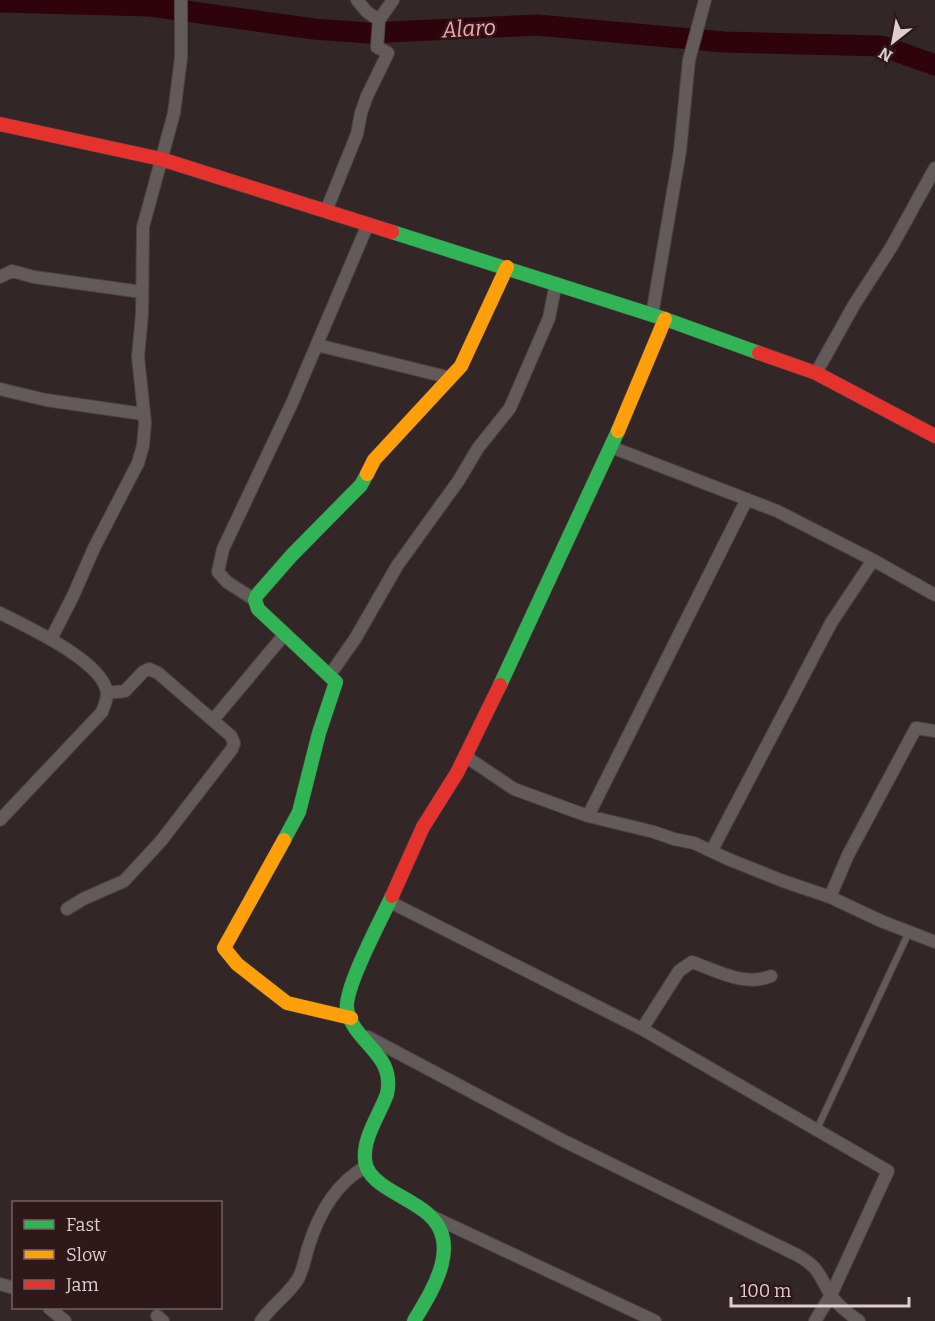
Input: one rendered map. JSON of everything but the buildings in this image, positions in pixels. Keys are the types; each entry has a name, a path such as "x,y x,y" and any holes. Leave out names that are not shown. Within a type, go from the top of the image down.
{"street":[{"path":"51,639 138,463 145,423 138,357 143,227 174,113 181,58 181,0"},
{"path":"357,0 367,12 379,20"},
{"path":"326,211 357,134 367,96 388,53 377,47 379,20 393,0"},
{"path":"656,1321 430,1216 383,1186 372,1176 365,1167 366,1147 389,1089 387,1066 359,1032 347,1007 350,989 423,827 457,773 611,447 658,317 680,151 689,60 705,0"},
{"path":"0,124 161,159 556,283 816,373 935,435"},
{"path":"816,373 935,168"},
{"path":"351,1018 287,1003 237,964 224,948 299,812 319,734 336,682 258,609 255,600 227,582 218,572 223,549 292,403 368,224"},
{"path":"255,600 292,555 361,485 374,460 462,366 507,267"},
{"path":"0,277 12,271 34,277 142,292"},
{"path":"329,676 355,639 397,566 453,489 478,448 510,408 549,318 556,283"},
{"path":"317,345 451,378"},
{"path":"0,389 46,400 143,414"},
{"path":"611,447 777,511 935,595"},
{"path":"588,816 747,499"},
{"path":"712,850 831,623 873,560"},
{"path":"0,613 60,643 93,670 103,681 107,693 102,712 0,820"},
{"path":"213,720 284,634"},
{"path":"67,909 83,898 124,881 161,841 232,749 234,743 233,739 213,720 158,673 149,669 143,672 125,691 107,693"},
{"path":"830,897 848,855 916,728 935,731"},
{"path":"465,756 513,789 588,816 694,843 935,942"},
{"path":"390,902 642,1029 888,1171 831,1295 815,1321"},
{"path":"642,1029 679,971 692,962 744,981 760,981 771,976"},
{"path":"359,1032 564,1141 797,1255 816,1268 831,1295 842,1308 859,1321"},
{"path":"387,1066 402,1055"},
{"path":"261,1321 297,1280 327,1203 342,1183 365,1167"},
{"path":"414,1321 438,1277 445,1253 446,1238 430,1216"},
{"path":"50,1309 65,1321"}],"lane":[{"path":"816,1130 910,932"}],"waterway":[{"name":"Alaro","path":"0,2 150,6 314,29 368,33 537,25 724,42 882,46 935,65"}],"traffic: fast":[{"path":"392,232 665,319 759,353"},
{"path":"500,685 618,431"},
{"path":"284,840 299,812 319,733 336,682 258,609 255,600 292,555 361,485 367,474"},
{"path":"392,896 357,970 351,986 347,1009 357,1031 380,1058 388,1080 387,1094 367,1142 366,1167 381,1184 428,1214 438,1226 443,1239 444,1253 441,1268 429,1296 414,1321"}],"traffic: slow":[{"path":"367,474 374,460 461,366 507,267"},
{"path":"618,431 665,319"},
{"path":"284,840 224,948 237,964 287,1003 351,1018"}],"traffic: jam":[{"path":"0,124 161,159 392,232"},
{"path":"759,353 816,373 935,436"},
{"path":"392,896 423,827 457,773 500,685"}]}
